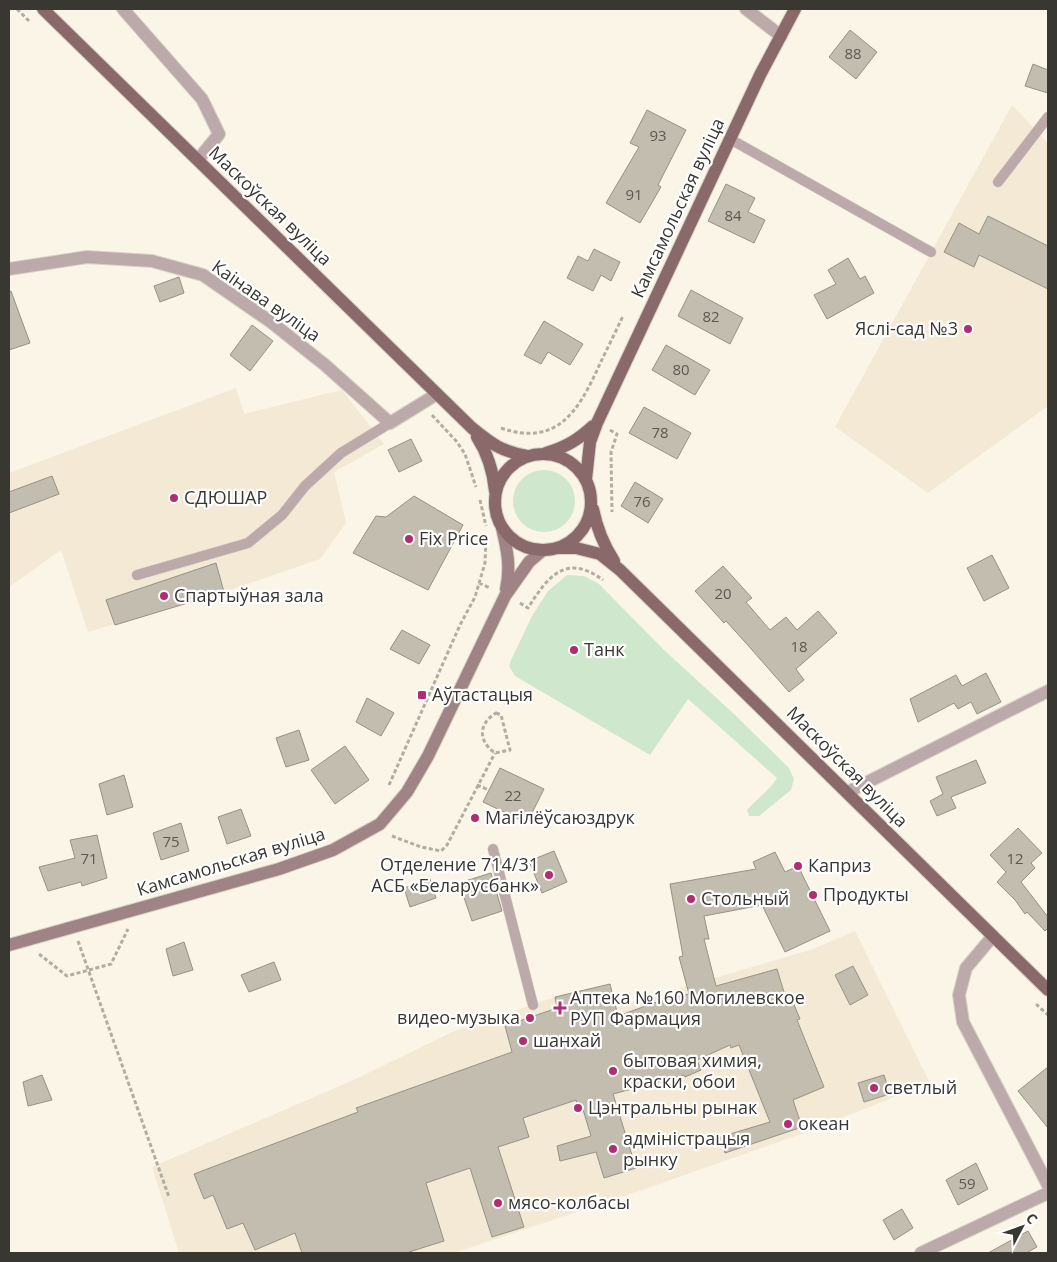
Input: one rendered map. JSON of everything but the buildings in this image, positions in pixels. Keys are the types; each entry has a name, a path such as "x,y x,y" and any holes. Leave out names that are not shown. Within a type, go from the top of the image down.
{"main road":[{"name":"Маскоўская вуліца","path":"43,9 472,428 490,442 508,452 527,456"},
{"name":"Камсамольская вуліца","path":"586,479 590,442 597,423 760,75 795,9"},
{"name":"Камсамольская вуліца","path":"543,454 565,448 580,439 597,423"},
{"name":"Маскоўская вуліца","path":"472,428 486,450 493,472 495,495"},
{"path":"543,454 560,457 575,465 586,479 592,503 587,522 575,538 558,548 543,550 527,548 513,540 502,528 496,512 495,495 501,478 512,465 527,456 543,454"},
{"name":"Маскоўская вуліца","path":"592,503 597,531 605,548 620,570"},
{"name":"Камсамольская вуліца","path":"502,528 509,557 509,576 505,596"},
{"name":"Маскоўская вуліца","path":"558,548 576,548 600,554 620,570 1048,990"},
{"name":"Камсамольская вуліца","path":"9,945 279,869 333,850 380,824 408,792 428,756 505,596 529,562 543,550"}],"street":[{"path":"123,9 202,99 218,134 198,160"},
{"path":"746,9 781,36"},
{"name":"Каінава вуліца","path":"9,269 87,257 152,261 203,275 271,322 310,353 390,423"},
{"path":"390,423 437,394"},
{"path":"848,792 1048,691"},
{"path":"993,936 966,968 959,995 963,1022 1048,1185"},
{"path":"921,1253 1048,1193"}],"lane":[{"path":"998,182 1048,117"},
{"path":"730,139 931,252"},
{"path":"137,575 248,543 282,515 305,486 341,454 390,423"},
{"path":"494,849 533,1005"}],"path":[{"path":"496,426 518,434 533,434 556,426 568,418 584,398 623,316"},
{"path":"574,411 617,434 611,452 612,513"},
{"path":"479,583 528,608 541,587 558,571 574,567 591,571 607,584 620,570"},
{"path":"496,713 501,715 510,750 496,753 490,749 485,741 482,729 490,717 496,713"},
{"path":"478,785 489,790"},
{"path":"73,926 168,1197"},
{"path":"1035,1002 1048,1015"}],"shaded area":[{"name":"Яслі-сад №3","path":"1012,105 1048,143 1048,406 928,493 835,427"},
{"name":"СДЮШАР","path":"236,388 244,414 342,390 384,444 334,472 346,523 320,559 224,592 88,632 61,550 9,587 9,473"},
{"name":"Цэнтральны рынак","path":"855,931 930,1083 804,1133 454,1253 179,1253 152,1167 358,1078 452,1032 555,997 565,1040 621,1026 616,1007 813,949"}],"green space":[{"path":"544,470 556,472 566,479 573,489 575,501 573,513 566,523 556,530 544,532 532,530 522,523 515,513 513,501 515,489 522,479 532,472"},
{"path":"567,575 584,576 599,584 664,650 733,713 789,768 794,779 791,790 759,816 749,816 747,810 771,787 777,778 688,699 650,755 515,676 509,666 532,616 548,591"}],"place":[{"name":"Яслі-сад №3","path":"968,329"},
{"name":"СДЮШАР","path":"174,498"},
{"name":"Fix Price","path":"409,539"},
{"name":"Спартыўная зала","path":"164,596"},
{"name":"Танк","path":"574,650"},
{"name":"Аўтастацыя","path":"422,695"},
{"name":"Магілёўсаюздрук","path":"475,818"},
{"name":"Каприз","path":"798,866"},
{"name":"Отделение 714/31 АСБ «Беларусбанк»","path":"549,875"},
{"name":"Продукты","path":"813,895"},
{"name":"Стольный","path":"691,899"},
{"name":"Аптека №160 Могилевское РУП Фармация","path":"560,1008"},
{"name":"видео-музыка","path":"530,1018"},
{"name":"шанхай","path":"523,1041"},
{"name":"бытовая химия, краски, обои","path":"613,1071"},
{"name":"светлый","path":"874,1088"},
{"name":"Цэнтральны рынак","path":"578,1108"},
{"name":"океан","path":"788,1124"},
{"name":"адміністрацыя рынку","path":"613,1149"},
{"name":"мясо-колбасы","path":"498,1203"}]}
